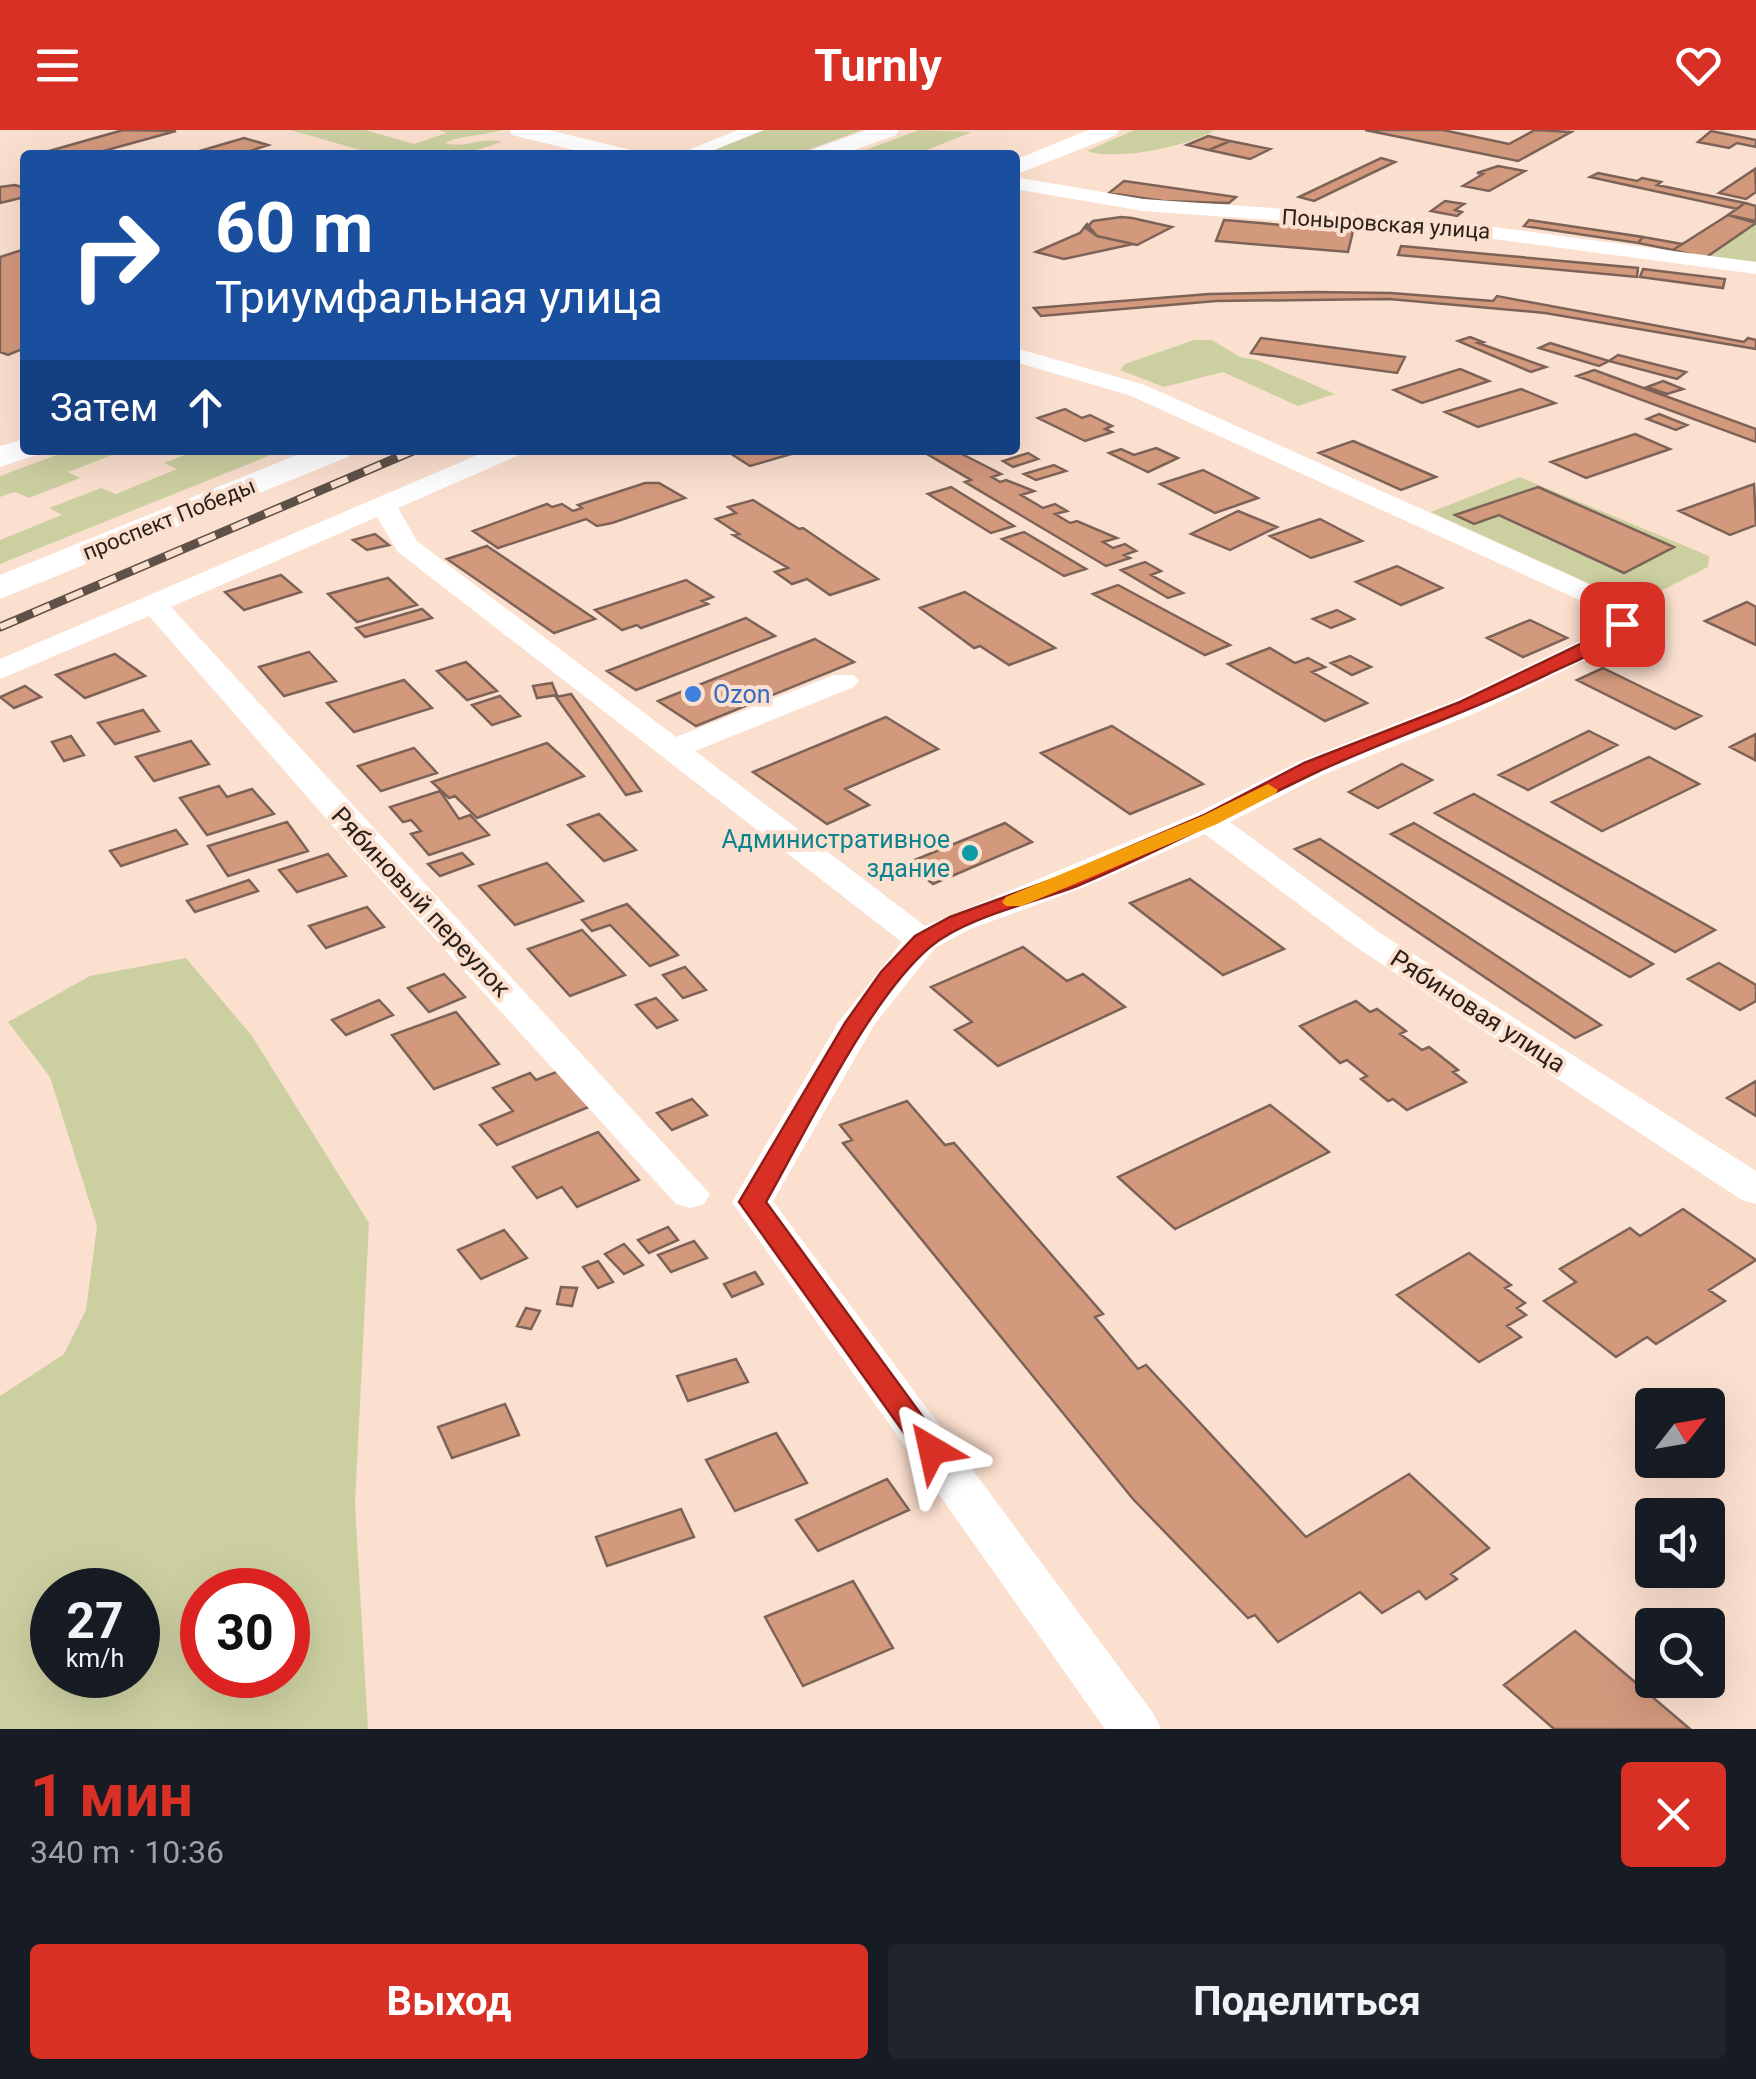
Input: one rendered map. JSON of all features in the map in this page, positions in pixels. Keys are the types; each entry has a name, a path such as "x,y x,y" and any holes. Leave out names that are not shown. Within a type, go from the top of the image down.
{"main road":[{"path":"520,130 602,150"},
{"path":"834,150 888,130"},
{"path":"1020,166 1108,130"},
{"name":"проспект Победы","path":"0,588 325,455"}],"street":[{"path":"699,150 755,130"},
{"name":"Поныровская улица","path":"1020,184 1163,207 1440,226 1756,268"},
{"path":"1020,355 1137,390 1620,608 1622,624 1602,641 1467,706 1311,768 1210,820 1070,880 958,922 923,941 890,977 857,1023 752,1202 1135,1729"},
{"path":"0,670 498,455"},
{"path":"383,505 408,546 923,941"},
{"name":"Рябиновый переулок","path":"155,606 351,826 690,1194"},
{"path":"676,748 844,681"},
{"name":"Рябиновая улица","path":"1210,820 1236,845 1368,940 1756,1190"}],"green space":[{"path":"290,130 365,130 414,144 447,133 439,130 502,130 445,143 502,142 476,150 360,150"},
{"path":"764,130 862,130 808,150 710,150"},
{"path":"919,130 972,132 927,150 865,150"},
{"path":"1134,130 1215,130 1152,151 1087,151"},
{"path":"1756,223 1756,262 1705,258"},
{"path":"1194,340 1212,340 1240,357 1257,360 1335,394 1298,406 1223,372 1164,387 1120,370 1125,364"},
{"path":"57,455 112,455 68,472 80,478 29,498 15,492 0,497 0,476"},
{"path":"184,455 271,455 0,564 0,540 62,515 49,508 101,488 116,494 177,469 164,463"},
{"path":"1520,477 1709,556 1708,567 1647,598 1628,601 1431,512"},
{"path":"186,958 252,1036 369,1223 355,1504 368,1729 0,1729 0,1396 64,1354 86,1310 97,1226 50,1077 8,1022 90,976"}],"building":[{"path":"123,130 176,131 107,150 53,150"},
{"path":"1365,130 1443,130 1509,144 1535,130 1571,132 1518,161"},
{"path":"1711,131 1756,140 1756,147 1737,143 1729,148 1698,142"},
{"path":"1208,136 1230,141 1209,150 1187,145"},
{"path":"244,138 268,145 253,150 203,150"},
{"path":"1230,141 1270,149 1250,159 1209,150"},
{"path":"1381,158 1395,162 1314,201 1299,197"},
{"path":"1498,166 1525,171 1489,191 1463,186 1483,174 1477,173"},
{"path":"1755,169 1756,192 1746,199 1719,193"},
{"path":"1598,173 1637,181 1642,178 1661,182 1657,185 1745,203 1737,209 1590,177"},
{"path":"1124,181 1236,197 1229,203 1163,201 1109,193"},
{"path":"20,186 20,198 0,203 0,187"},
{"path":"1445,201 1464,204 1455,210 1462,212 1457,216 1431,211"},
{"path":"1745,203 1756,206 1756,221 1728,215"},
{"path":"1728,215 1756,223 1705,258 1673,250"},
{"path":"1121,217 1172,227 1137,245 1097,236 1086,228 1093,221"},
{"path":"1224,220 1353,231 1348,252 1216,241"},
{"path":"1529,220 1643,237 1638,243 1524,226"},
{"path":"1087,224 1097,236 1133,244 1064,259 1036,252 1080,233"},
{"path":"1643,237 1682,244 1673,250 1638,243"},
{"path":"1401,246 1638,268 1637,277 1398,255"},
{"path":"20,251 20,350 8,355 0,352 0,257"},
{"path":"1643,269 1725,279 1723,288 1640,277"},
{"path":"1313,292 1493,301 1497,296 1744,342 1748,338 1756,340 1756,349 1545,313 1389,299 1216,301 1041,316 1034,308 1209,294"},
{"path":"1470,337 1546,367 1531,372 1458,341"},
{"path":"1261,338 1405,357 1397,373 1251,353"},
{"path":"1550,343 1609,361 1599,366 1539,348"},
{"path":"1618,355 1686,372 1677,379 1609,361"},
{"path":"1460,369 1489,381 1422,403 1394,390"},
{"path":"1594,370 1756,429 1756,442 1577,376"},
{"path":"1663,381 1683,389 1667,394 1647,387"},
{"path":"1521,389 1555,403 1478,427 1445,412"},
{"path":"1065,409 1082,418 1090,415 1112,426 1105,429 1112,432 1085,441 1038,418"},
{"path":"1659,414 1687,425 1676,430 1647,419"},
{"path":"1635,434 1670,449 1586,478 1551,462"},
{"path":"1353,441 1436,477 1401,490 1319,453"},
{"path":"1156,448 1178,458 1148,472 1109,453 1121,449 1134,455"},
{"path":"1028,453 1038,459 1013,467 1003,461"},
{"path":"733,455 788,455 750,466"},
{"path":"929,455 964,455 1001,474 992,477 1000,482 1006,480 1034,491 1021,495 1043,508 1055,504 1067,511 1055,514 1070,523 1077,521 1117,538 1103,542 1113,548 1125,544 1136,551 1124,555 1130,558 1106,566 965,482 971,480"},
{"path":"1054,465 1066,471 1036,480 1024,474"},
{"path":"1203,470 1258,498 1215,513 1160,484"},
{"path":"645,483 659,483 685,498 612,523 597,526 586,519 498,548 473,531 547,504 562,504 573,511 582,508 578,505"},
{"path":"1754,484 1756,525 1730,535 1679,511"},
{"path":"951,487 1014,526 991,533 928,494"},
{"path":"1538,487 1674,547 1624,573 1499,515 1474,524 1455,515"},
{"path":"753,500 803,528 878,579 830,595 807,579 792,584 775,572 788,568 733,535 739,534 716,519 736,513 728,507"},
{"path":"1238,511 1277,527 1230,550 1191,534"},
{"path":"1320,519 1362,541 1311,558 1270,536"},
{"path":"1024,532 1086,569 1064,576 1002,539"},
{"path":"375,534 389,545 367,550 353,540"},
{"path":"487,546 595,619 554,633 447,559"},
{"path":"1145,562 1161,571 1151,575 1183,593 1168,598 1121,570"},
{"path":"1397,566 1442,588 1401,605 1356,582"},
{"path":"281,575 301,592 244,610 225,592"},
{"path":"388,578 417,605 357,622 328,594"},
{"path":"686,580 713,597 702,601 708,604 641,628 637,625 622,630 595,610"},
{"path":"1118,585 1230,645 1205,655 1093,594"},
{"path":"965,592 1055,648 1009,665 980,646 974,648 920,608"},
{"path":"1747,602 1756,607 1756,645 1705,621"},
{"path":"422,609 432,618 365,637 356,628"},
{"path":"1337,610 1354,619 1331,628 1313,619"},
{"path":"746,618 775,636 636,690 607,671"},
{"path":"1530,620 1567,638 1523,657 1487,638"},
{"path":"815,639 854,662 696,726 658,701"},
{"path":"1270,648 1295,663 1308,658 1325,667 1312,672 1367,703 1325,721 1228,664"},
{"path":"309,652 336,681 284,696 259,667"},
{"path":"115,654 145,676 85,698 56,675"},
{"path":"1350,656 1371,667 1352,675 1331,663"},
{"path":"466,662 497,691 467,700 437,671"},
{"path":"1603,668 1701,716 1675,729 1577,680"},
{"path":"404,680 432,708 354,732 327,703"},
{"path":"552,683 557,695 537,698 533,686"},
{"path":"25,686 41,697 14,708 0,697"},
{"path":"571,694 641,791 626,795 556,697"},
{"path":"500,696 520,716 492,725 472,705"},
{"path":"143,710 159,731 115,744 98,723"},
{"path":"886,717 938,749 845,789 869,805 827,824 753,772"},
{"path":"1112,726 1203,784 1130,814 1041,753"},
{"path":"1589,731 1617,745 1528,790 1499,775"},
{"path":"1756,734 1755,760 1730,747"},
{"path":"71,736 84,755 64,761 52,742"},
{"path":"191,741 209,764 154,781 136,757"},
{"path":"547,743 584,776 477,818 455,796 449,798 432,782"},
{"path":"414,748 437,773 381,791 358,766"},
{"path":"1649,757 1699,784 1602,831 1552,802"},
{"path":"1402,764 1432,780 1378,808 1349,792"},
{"path":"219,786 227,797 252,789 274,814 207,835 180,798"},
{"path":"440,791 459,819 470,815 489,835 429,855 411,834 421,831 411,820 403,822 390,807"},
{"path":"1474,794 1715,930 1675,952 1435,813"},
{"path":"599,814 636,850 604,861 568,825"},
{"path":"287,822 308,851 228,876 208,846"},
{"name":"Административное здание","path":"1005,823 1032,842 933,884 907,863"},
{"path":"1414,823 1653,964 1630,977 1391,834"},
{"path":"176,830 187,844 121,866 110,851"},
{"path":"1320,839 1601,1025 1575,1038 1295,849"},
{"path":"462,853 473,864 440,876 428,864"},
{"path":"328,854 346,876 297,892 279,870"},
{"path":"547,863 583,901 515,925 479,886"},
{"path":"1190,879 1284,949 1223,975 1130,903"},
{"path":"249,880 258,891 195,912 187,901"},
{"path":"627,904 678,955 650,966 610,925 592,931 582,920"},
{"path":"367,907 384,927 326,948 309,926"},
{"path":"582,930 625,975 570,996 528,949"},
{"path":"1023,947 1067,981 1083,974 1125,1007 998,1066 955,1030 972,1022 931,987"},
{"path":"1719,963 1756,985 1756,1001 1740,1010 1688,979"},
{"path":"685,967 706,990 683,998 663,975"},
{"path":"444,974 465,997 429,1012 408,988"},
{"path":"656,998 677,1020 657,1028 636,1005"},
{"path":"379,1000 393,1015 346,1035 332,1020"},
{"path":"1356,1001 1370,1012 1377,1009 1406,1031 1400,1034 1422,1050 1429,1047 1458,1070 1453,1072 1466,1082 1407,1110 1393,1099 1388,1101 1361,1079 1367,1076 1347,1060 1340,1063 1300,1026"},
{"path":"456,1012 499,1064 434,1089 392,1035"},
{"path":"559,1071 591,1106 497,1145 480,1125 513,1111 493,1088 530,1073 536,1080"},
{"path":"1756,1081 1756,1116 1727,1098"},
{"path":"692,1099 707,1115 672,1130 657,1113"},
{"path":"907,1101 945,1145 954,1143 1103,1314 1095,1317 1138,1369 1146,1365 1306,1537 1409,1474 1489,1548 1451,1574 1457,1579 1426,1599 1419,1591 1382,1613 1360,1592 1278,1642 1255,1615 1248,1618 1133,1499 843,1143 852,1140 840,1125"},
{"path":"1270,1105 1329,1152 1175,1229 1118,1177"},
{"path":"598,1132 639,1180 577,1207 562,1187 537,1198 513,1167"},
{"path":"1683,1209 1756,1260 1709,1290 1725,1301 1656,1344 1647,1337 1616,1357 1544,1301 1576,1282 1560,1269 1630,1228 1640,1236"},
{"path":"668,1227 678,1240 649,1253 638,1240"},
{"path":"504,1230 527,1258 481,1279 458,1250"},
{"path":"694,1241 707,1258 671,1272 658,1255"},
{"path":"624,1244 643,1265 624,1274 605,1254"},
{"path":"1469,1253 1511,1285 1505,1288 1525,1303 1517,1308 1526,1315 1507,1326 1521,1337 1479,1362 1397,1295"},
{"path":"598,1261 613,1282 598,1288 583,1267"},
{"path":"755,1272 763,1284 732,1297 724,1284"},
{"path":"561,1287 577,1288 572,1306 557,1304"},
{"path":"526,1308 540,1311 531,1329 517,1326"},
{"path":"736,1359 748,1382 688,1401 677,1376"},
{"path":"505,1404 519,1435 452,1458 438,1427"},
{"path":"776,1433 807,1483 735,1511 706,1460"},
{"path":"887,1479 909,1510 818,1551 796,1520"},
{"path":"681,1509 694,1537 607,1566 596,1537"},
{"path":"853,1581 893,1648 803,1686 765,1617"},
{"path":"1575,1631 1635,1682 1635,1698 1654,1698 1690,1729 1554,1729 1504,1685"}],"railway":[{"path":"0,627 403,455"}],"slow traffic":[{"path":"1014,902 1210,820 1268,790"}],"place":[{"name":"Ozon","path":"693,694"},
{"name":"Административное здание","path":"970,853"}],"route":[{"path":"932,1450 752,1202 857,1023 890,977 923,941 958,922 1070,880 1210,820 1311,768 1467,706 1602,641 1622,624"}]}
